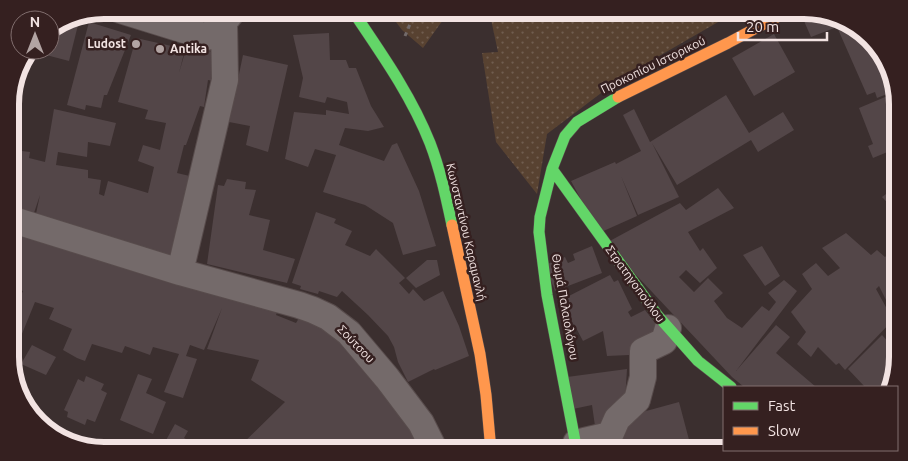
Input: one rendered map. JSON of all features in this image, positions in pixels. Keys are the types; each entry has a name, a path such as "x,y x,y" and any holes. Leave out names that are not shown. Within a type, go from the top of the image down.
{"street":[{"path":"149,19 207,37 226,19"},
{"path":"180,272 225,80 229,19"},
{"name":"Κωνσταντίνου Καραμανλή","path":"358,19 407,94 425,131 433,155 452,223 486,386 490,442"},
{"name":"Προκοπίου Ιστορικού","path":"552,169 565,136 577,122 611,101 773,19"},
{"name":"Στρατηγοπούλου","path":"552,169 576,199 637,289 668,328 700,362 730,386"},
{"name":"Θωμά Παλαιολόγου","path":"552,169 540,217 540,238 547,295 575,442"},
{"name":"Σούτσου","path":"19,222 180,272 306,307 321,314 349,333 422,423 431,442"},
{"path":"590,442 610,435 617,419 637,400 643,377 643,351 664,342 668,328"}],"shaded area":[{"path":"394,19 444,19 423,48 402,30"},
{"path":"491,19 723,19 621,78 547,134 537,194 496,142 482,53 498,52"}],"building":[{"path":"808,19 821,20 842,27 852,33 875,56 883,71 889,93 877,98 875,92 867,95 837,27 811,37 804,21"},
{"path":"89,22 131,35 107,95 104,95 101,108 86,105 85,110 67,105"},
{"path":"74,24 78,25 69,61 60,59 60,31"},
{"path":"329,33 330,60 346,60 349,68 356,68 371,106 384,127 368,131 345,128 339,145 384,161 392,145 397,143 419,191 436,246 403,255 393,223 365,205 323,192 336,155 315,149 308,167 285,159 294,112 326,115 326,110 349,114 347,102 327,97 325,103 299,97 303,78 293,35"},
{"path":"774,34 795,72 754,96 732,58"},
{"path":"136,38 185,49 179,73 186,49 190,50 191,46 212,52 213,81 208,80 204,107 200,106 186,145 184,145 177,173 198,178 178,259 34,223 40,195 32,219 19,214 19,164 22,151 30,152 29,158 45,162 54,109 116,123 110,146 88,142 87,157 58,152 56,165 88,170 88,178 101,180 99,194 104,196 108,181 148,193 154,167 138,161 143,145 160,150 166,123 145,119 148,110 118,102"},
{"path":"243,55 288,65 268,152 246,145 250,126 229,122"},
{"path":"726,95 749,133 783,112 794,130 758,152 751,140 677,185 652,143 679,197 638,215 621,176 637,216 599,233 571,181 615,162 616,164 641,151 623,115 634,109 650,142"},
{"path":"889,95 889,151 873,158 868,146 873,144 859,108"},
{"path":"227,179 246,182 245,189 256,190 249,215 270,220 263,250 295,259 287,283 207,264 218,185 224,186"},
{"path":"718,188 734,208 688,232 700,251 703,248 717,268 700,283 686,270 679,277 694,292 708,278 723,293 714,301 727,318 742,328 762,306 769,311 776,302 768,293 784,280 797,291 736,371 776,325 790,337 776,353 815,386 743,386 732,377 606,243 680,203 686,210"},
{"path":"889,192 889,204 882,197"},
{"path":"316,212 336,219 334,223 352,231 345,245 370,256 376,249 405,278 399,283 409,294 413,289 424,301 443,291 459,326 469,356 434,369 408,382 388,336 342,291 337,297 319,291 318,294 300,289 301,286 292,283"},
{"path":"19,232 280,304 276,315 296,323 302,313 352,340 420,442 244,442 285,402 251,380 259,360 207,349 222,308 204,350 190,345 186,356 197,359 183,398 164,392 179,354 153,347 150,355 125,346 122,353 92,344 85,361 63,350 72,329 49,319 54,308 35,302 19,341 19,300 23,291 19,289"},
{"path":"846,233 871,255 877,250 885,257 889,253 889,306 879,286 876,289 889,313 889,324 845,370 839,363 836,365 818,347 811,357 797,344 806,332 791,312 812,289 802,274 816,263 828,276 840,268 822,248"},
{"path":"592,246 602,273 555,291 545,265 565,257 568,263 575,260 573,254"},
{"path":"762,246 780,276 765,286 743,255"},
{"path":"427,260 437,260 440,275 416,288 406,278"},
{"path":"610,275 614,282 618,280 632,309 628,312 631,317 645,310 660,329 629,355 607,356 603,331 583,341 574,324 569,327 564,316 570,313 563,299"},
{"path":"882,335 889,343 888,374 885,386 864,386 848,369"},
{"path":"32,345 56,357 46,375 21,364"},
{"path":"627,369 625,401 617,419 679,402 690,442 601,442 595,426 592,405 573,409 567,377"},
{"path":"138,374 152,379 146,393 166,402 153,434 120,420"},
{"path":"86,376 104,384 101,390 107,393 95,422 87,419 85,425 67,417 68,412 64,410 78,379 84,382"},
{"path":"175,424 188,431 184,438 192,442 165,442"}],"traffic: fast":[{"path":"358,19 395,75 422,125 437,163 452,225"},
{"path":"575,442 547,295 539,232 540,217 552,169 565,136 577,122 618,97"},
{"path":"552,169 658,316 698,361 730,386"}],"traffic: slow":[{"path":"618,97 773,19"},
{"path":"452,225 480,354 490,442"}],"place":[{"name":"Ludost","path":"136,44"},
{"name":"Antika","path":"160,49"}]}
